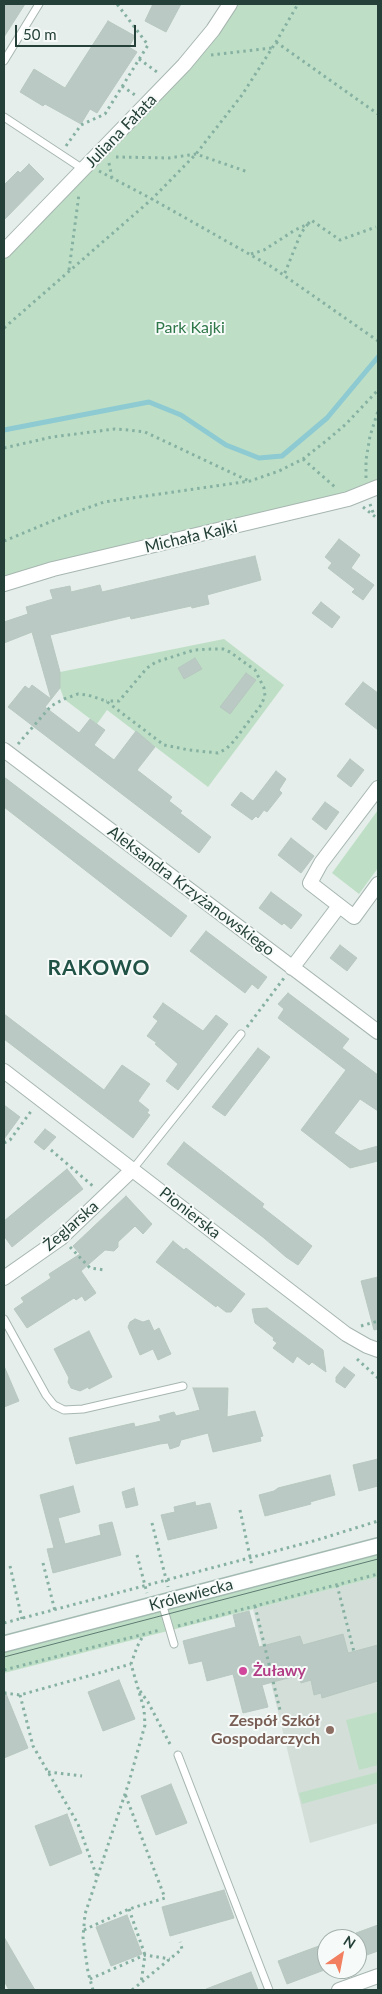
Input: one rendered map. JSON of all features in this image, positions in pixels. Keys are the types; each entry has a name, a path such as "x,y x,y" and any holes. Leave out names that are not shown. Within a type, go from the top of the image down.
{"main road":[{"name":"Królewiecka","path":"4,1644 378,1546"}],"street":[{"name":"Juliana Fałata","path":"4,251 190,58 213,30 230,4"},
{"name":"Michała Kajki","path":"4,584 53,569 348,499 373,489"},
{"name":"Aleksandra Krzyżanowskiego","path":"7,752 290,971 378,1032"},
{"path":"378,788 321,863 310,883 354,917 378,884"},
{"path":"290,971 339,906"},
{"name":"Pionierska","path":"4,1070 346,1334 378,1350"},
{"name":"Żeglarska","path":"4,1278 61,1238 133,1169"},
{"path":"339,1990 378,1976"}],"lane":[{"path":"4,61 39,4"},
{"path":"4,117 83,169"},
{"path":"133,1169 241,1034"},
{"path":"4,1319 46,1396 54,1405 64,1410 83,1410 184,1386"},
{"path":"161,1603 174,1644"},
{"path":"178,1754 269,1990"}],"path":[{"path":"66,146 81,125 105,114 148,45 117,4"},
{"path":"4,328 152,199 196,154 242,94 273,48 298,4"},
{"path":"276,42 378,114"},
{"path":"190,58 273,48"},
{"path":"139,59 157,72"},
{"path":"122,86 135,95"},
{"path":"105,114 112,119"},
{"path":"114,157 169,158 196,154 248,172"},
{"path":"105,157 108,160 112,178"},
{"path":"69,270 83,169 99,172 251,254 378,341"},
{"path":"284,275 301,233 311,220 340,240 376,227"},
{"path":"251,254 264,250 308,224"},
{"path":"4,541 62,516 104,502 250,481 279,471 303,459 346,424 378,390"},
{"path":"374,515 373,489 366,460 370,436 378,412"},
{"path":"4,448 69,435 115,430 145,432 250,481"},
{"path":"303,459 348,499"},
{"path":"7,752 51,706 60,700 78,694 106,701 118,701 147,668 156,662 194,650 222,649 230,652 255,670 261,679 265,696 261,705 234,741 226,749 218,753 164,745 106,701"},
{"path":"241,1034 290,971"},
{"path":"4,1144 10,1140 32,1110"},
{"path":"51,1150 105,1196"},
{"path":"61,1238 86,1266 105,1270"},
{"path":"240,1510 255,1578"},
{"path":"4,1623 250,1558 378,1521"},
{"path":"152,1523 166,1580 161,1603"},
{"path":"137,1554 145,1586 161,1603"},
{"path":"43,1563 59,1630"},
{"path":"10,1566 27,1638"},
{"path":"4,1670 242,1611 378,1574"},
{"path":"337,1585 354,1652"},
{"path":"255,1606 280,1710"},
{"path":"93,1990 83,1937 85,1914 125,1794 145,1725 144,1709 131,1664 144,1634"},
{"path":"4,1693 20,1695 131,1664"},
{"path":"138,1690 148,1702 168,1743 178,1754"},
{"path":"20,1695 33,1746 78,1824 97,1877"},
{"path":"48,1772 82,1776"},
{"path":"84,1930 129,1909 165,1898 125,1794"},
{"path":"129,1909 146,1955 141,1983"},
{"path":"132,1990 182,1949 180,1942"},
{"path":"90,1979 146,1955 170,1959"}],"shaded area":[{"name":"Zespół Szkół Gospodarczych","path":"378,1577 378,1823 310,1843 253,1609"}],"green space":[{"name":"Park Kajki","path":"230,4 378,4 378,487 4,584 4,251 105,146"},
{"path":"224,639 284,685 208,787 107,710 97,724 64,699 60,688 60,672"},
{"path":"378,810 378,868 359,894 332,873"},
{"path":"378,1555 378,1577 4,1673 4,1653"},
{"path":"378,1712 378,1765 359,1770 346,1720"},
{"path":"378,1772 378,1783 302,1804 299,1793"}],"building":[{"path":"4,4 25,4 4,37"},
{"path":"153,4 181,4 166,32 145,21"},
{"path":"108,21 135,36 129,47 137,52 97,113 90,109 81,124 45,104 43,106 20,92 34,69 65,88"},
{"path":"29,164 44,179 4,220 4,185 18,171 20,173"},
{"path":"339,539 360,555 351,568 374,585 363,600 352,592 355,589 328,568 332,563 325,557"},
{"path":"255,556 261,580 207,595 209,604 131,619 130,616 50,635 60,672 60,688 45,707 79,733 90,719 105,730 94,745 114,760 136,731 155,747 137,770 172,797 169,801 182,811 180,813 211,837 199,853 8,707 25,686 29,689 32,685 51,699 32,632 4,643 4,622 28,614 26,607 53,599 50,590 70,586 71,592 100,585 102,592"},
{"path":"321,602 340,617 332,628 312,613"},
{"path":"195,658 202,669 184,679 178,668"},
{"path":"246,673 256,680 230,714 220,707"},
{"path":"363,682 378,693 378,730 345,704"},
{"path":"350,759 364,770 351,787 337,776"},
{"path":"276,771 286,779 279,790 282,793 267,812 264,810 258,818 256,816 252,820 231,805 241,792 253,801"},
{"path":"4,777 187,916 171,937 4,807"},
{"path":"325,802 339,812 326,830 312,819"},
{"path":"291,838 314,856 301,873 278,855"},
{"path":"271,892 302,915 291,929 284,923 282,925 259,908"},
{"path":"206,931 267,977 258,989 252,984 245,993 190,951"},
{"path":"340,945 357,958 347,971 330,958"},
{"path":"288,993 349,1039 342,1048 378,1075 378,1111 360,1099 334,1133 360,1151 378,1146 378,1161 350,1168 301,1130 346,1070 278,1018 284,1009 278,1004"},
{"path":"163,1003 203,1031 216,1015 228,1024 178,1090 166,1081 178,1064 155,1044 157,1043 147,1036 158,1021 153,1017"},
{"path":"4,1014 104,1090 122,1065 150,1084 138,1101 149,1110 147,1113 150,1115 133,1138 4,1039"},
{"path":"258,1048 270,1057 225,1116 212,1107"},
{"path":"4,1105 20,1117 4,1139"},
{"path":"45,1129 56,1137 44,1150 34,1142"},
{"path":"184,1142 264,1204 262,1207 312,1246 298,1265 167,1164"},
{"path":"67,1169 83,1189 12,1247 4,1236 4,1221"},
{"path":"126,1196 152,1224 143,1234 135,1226 118,1242 118,1247 114,1251 105,1250 81,1271 96,1293 85,1301 82,1296 76,1300 74,1298 27,1328 14,1309 24,1302 21,1298 51,1278 49,1274 80,1254 73,1246"},
{"path":"173,1241 184,1250 186,1248 245,1294 231,1312 226,1312 217,1305 216,1307 156,1262"},
{"path":"378,1277 378,1329 374,1330 361,1281"},
{"path":"267,1308 323,1350 326,1372 312,1362 309,1365 297,1356 293,1363 273,1348 277,1343 273,1340 274,1338 255,1323 252,1309"},
{"path":"135,1319 143,1322 149,1320 154,1331 159,1328 171,1354 158,1360 153,1349 140,1355 128,1327 130,1322"},
{"path":"89,1331 112,1377 89,1389 88,1387 80,1391 71,1388 68,1382 69,1378 54,1349"},
{"path":"4,1366 19,1401 4,1407"},
{"path":"344,1367 355,1375 345,1388 336,1382 336,1377"},
{"path":"193,1388 228,1388 227,1417 255,1411 263,1436 260,1437 261,1441 213,1452 208,1433 181,1440 179,1446 170,1449 168,1443 160,1444 76,1464 69,1438 134,1423 135,1427 161,1421 159,1416 174,1412 176,1416 200,1410"},
{"path":"378,1459 378,1486 359,1491 353,1465"},
{"path":"330,1475 335,1495 310,1502 311,1504 265,1516 259,1495 278,1488"},
{"path":"73,1486 80,1512 58,1518 65,1544 101,1535 99,1525 112,1522 121,1555 53,1573 47,1549 54,1548 40,1495"},
{"path":"134,1488 138,1505 126,1508 122,1492"},
{"path":"195,1502 196,1506 210,1503 217,1528 168,1540 161,1515 175,1512 174,1507"},
{"path":"249,1611 259,1647 300,1636 303,1645 343,1634 348,1653 378,1645 378,1681 322,1698 321,1693 314,1695 311,1680 301,1683 299,1675 262,1685 268,1707 243,1713 233,1674 207,1681 202,1661 189,1664 183,1641 236,1627 233,1615"},
{"path":"119,1680 135,1719 103,1731 88,1692"},
{"path":"4,1689 28,1748 4,1758"},
{"path":"171,1784 187,1823 156,1835 141,1796"},
{"path":"67,1814 82,1853 50,1866 35,1826"},
{"path":"224,1890 234,1918 170,1936 162,1907"},
{"path":"127,1915 142,1954 111,1966 96,1927"},
{"path":"378,1925 378,1951 367,1955 367,1929"},
{"path":"4,1937 35,1990 9,1990 4,1981"},
{"path":"317,1947 317,1973 287,1984 278,1961"},
{"path":"251,1972 258,1990 206,1990 206,1989"}],"waterway":[{"path":"4,430 149,402 181,415 226,445 259,458 282,456 327,418 378,357"}],"tram line":[{"path":"4,1657 378,1559"}],"place":[{"name":"Żuławy","path":"243,1671"},
{"name":"Zespół Szkół Gospodarczych","path":"330,1730"}],"district":[{"name":"RAKOWO","path":"99,968"}]}
